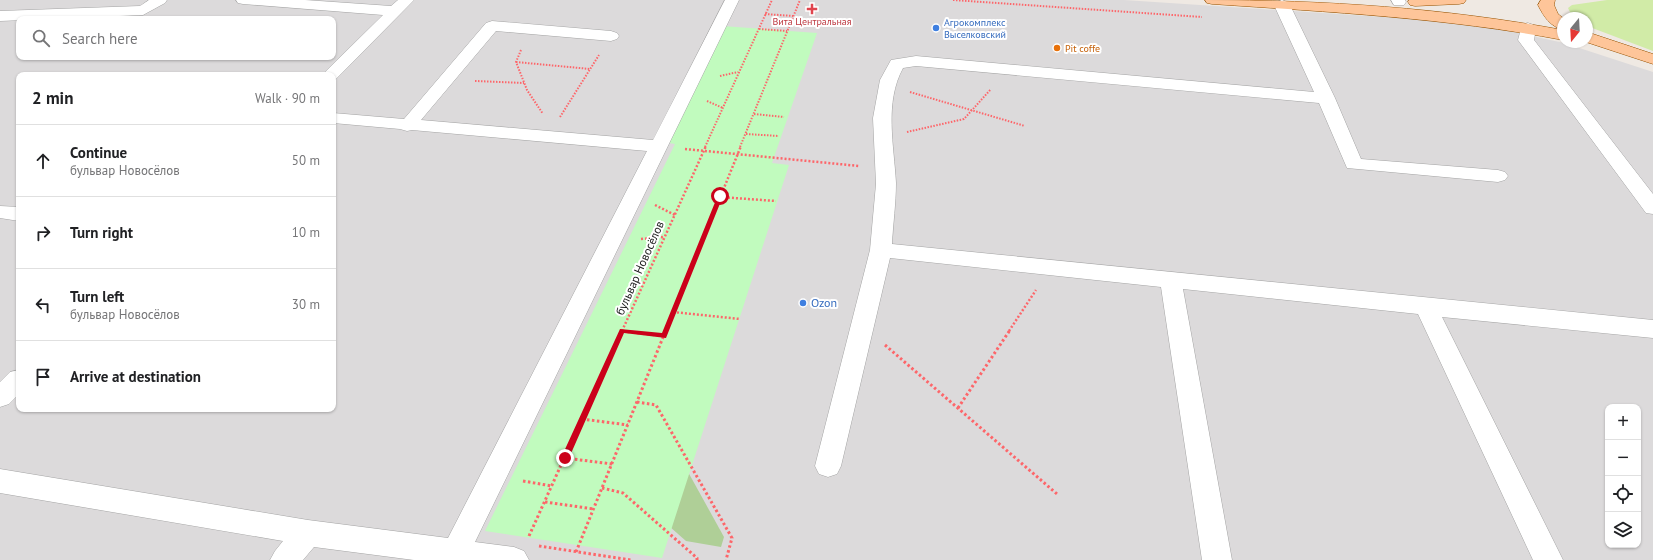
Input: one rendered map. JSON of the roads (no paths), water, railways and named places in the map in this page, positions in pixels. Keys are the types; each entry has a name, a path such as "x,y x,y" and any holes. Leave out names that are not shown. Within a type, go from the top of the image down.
{"main road":[{"path":"1212,0 1412,12 1528,28 1557,34"},
{"path":"1348,0 1459,0"},
{"path":"1548,0 1546,5 1552,17 1557,21"},
{"path":"1593,41 1653,59"}],"lane":[{"path":"0,16 143,10 160,0"},
{"path":"242,0 395,11"},
{"path":"333,72 407,0"},
{"path":"455,553 732,0"},
{"path":"1282,5 1326,98 1354,164 1498,176"},
{"path":"407,126 492,26 611,36"},
{"path":"1528,28 1526,40 1653,208"},
{"path":"828,466 881,250 886,184 882,118 888,85 897,64 916,61 1326,98"},
{"path":"336,118 407,126 658,146"},
{"path":"0,212 16,214"},
{"path":"881,250 1171,281 1653,329"},
{"path":"1171,281 1217,560"},
{"path":"1426,307 1548,560"},
{"path":"0,397 16,382"},
{"path":"0,481 308,532 455,553 525,547"},
{"path":"285,560 308,532"}],"place":[{"name":"Вита Центральная","path":"812,9"},
{"name":"Агрокомплекс Выселковский","path":"936,28"},
{"name":"Pit coffe","path":"1057,48"},
{"name":"Ozon","path":"803,303"}]}
